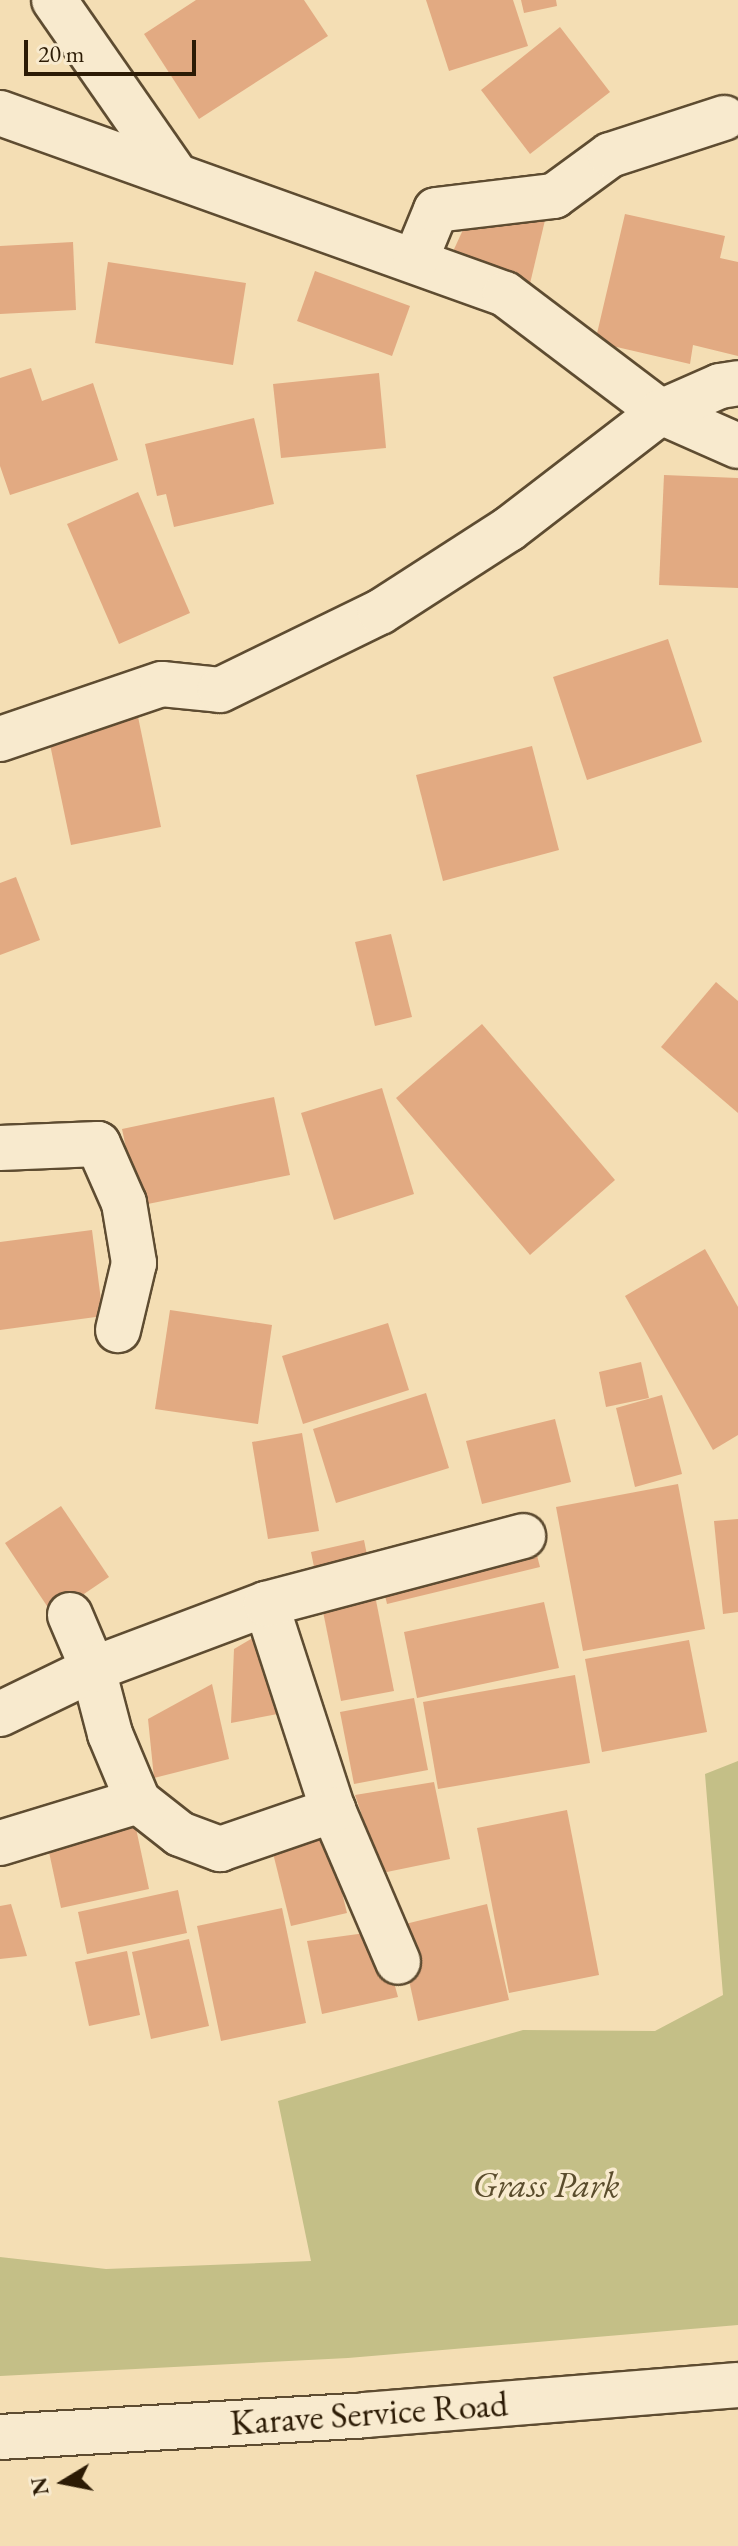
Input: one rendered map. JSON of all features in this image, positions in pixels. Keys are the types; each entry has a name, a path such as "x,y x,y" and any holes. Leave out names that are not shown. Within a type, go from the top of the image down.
{"street":[{"path":"54,0 175,174"},
{"path":"0,113 505,294 661,412 738,446"},
{"path":"415,261 436,210 554,196 610,155 724,118"},
{"path":"0,739 162,684 220,690 380,612 509,529 661,412 720,386 738,383"},
{"path":"0,1148 98,1144 124,1203 134,1263 118,1330"},
{"path":"0,1714 93,1669 266,1604 523,1536"},
{"path":"266,1604 333,1810 398,1962"},
{"path":"70,1615 93,1669 110,1734 138,1801 180,1834 220,1849 333,1810"},
{"path":"0,1843 138,1801"},
{"name":"Karave Service Road","path":"0,2437 365,2415 738,2385"}],"green space":[{"name":"Grass Park","path":"738,1761 738,2325 348,2358 0,2376 0,2257 106,2269 311,2261 278,2101 523,2030 655,2031 723,1995 705,1774"}],"building":[{"path":"196,0 304,0 328,36 199,119 144,34"},
{"path":"426,0 513,0 528,46 449,71"},
{"path":"521,0 556,0 557,6 524,13"},
{"path":"560,27 610,92 530,154 481,90"},
{"path":"473,208 546,216 528,292 450,258"},
{"path":"625,214 725,236 720,258 738,262 738,356 693,345 690,364 595,342"},
{"path":"73,242 76,310 0,314 0,246"},
{"path":"108,262 246,283 233,365 95,343"},
{"path":"315,271 410,306 392,356 297,321"},
{"path":"31,368 42,401 93,383 118,460 10,495 0,466 0,378"},
{"path":"379,373 386,448 281,458 273,384"},
{"path":"254,418 274,504 174,527 166,494 157,496 145,444"},
{"path":"664,475 738,478 738,588 659,585"},
{"path":"138,492 190,613 119,644 67,524"},
{"path":"668,639 702,742 587,780 553,677"},
{"path":"137,712 161,827 71,845 47,730"},
{"path":"532,746 559,850 443,881 416,775"},
{"path":"16,877 40,940 0,955 0,883"},
{"path":"391,934 412,1017 375,1026 355,942"},
{"path":"716,982 738,1001 738,1113 661,1047"},
{"path":"482,1024 615,1180 530,1255 396,1098"},
{"path":"382,1088 414,1194 334,1220 301,1113"},
{"path":"274,1097 290,1175 138,1206 122,1129"},
{"path":"92,1230 103,1316 0,1330 0,1242"},
{"path":"705,1249 738,1307 738,1435 713,1450 625,1296"},
{"path":"170,1310 272,1325 258,1424 155,1409"},
{"path":"388,1323 409,1390 303,1424 282,1356"},
{"path":"641,1362 649,1398 606,1407 599,1372"},
{"path":"426,1393 449,1468 336,1503 313,1429"},
{"path":"662,1395 682,1474 635,1487 616,1408"},
{"path":"555,1419 571,1482 482,1504 466,1441"},
{"path":"302,1433 319,1531 268,1539 252,1442"},
{"path":"678,1484 705,1629 583,1651 556,1507"},
{"path":"61,1506 109,1577 53,1615 5,1543"},
{"path":"738,1519 738,1612 723,1614 714,1521"},
{"path":"528,1520 540,1567 387,1604 376,1557"},
{"path":"364,1540 394,1691 341,1701 311,1552"},
{"path":"544,1602 559,1668 417,1698 404,1632"},
{"path":"263,1632 288,1712 231,1723 234,1649"},
{"path":"689,1640 707,1732 602,1752 585,1659"},
{"path":"575,1675 590,1763 438,1789 423,1702"},
{"path":"212,1684 229,1759 154,1778 148,1719"},
{"path":"414,1698 428,1770 354,1784 340,1712"},
{"path":"434,1782 450,1859 382,1873 355,1795"},
{"path":"567,1810 599,1975 509,1993 477,1828"},
{"path":"134,1819 149,1889 61,1908 46,1838"},
{"path":"327,1831 347,1913 291,1926 271,1845"},
{"path":"178,1890 187,1933 87,1954 78,1912"},
{"path":"11,1904 27,1956 0,1959 0,1906"},
{"path":"487,1904 509,2000 418,2021 397,1926"},
{"path":"282,1908 306,2023 221,2041 197,1926"},
{"path":"380,1931 398,1997 322,2014 307,1941"},
{"path":"189,1939 209,2026 151,2039 132,1952"},
{"path":"127,1951 140,2015 89,2026 75,1962"}]}
